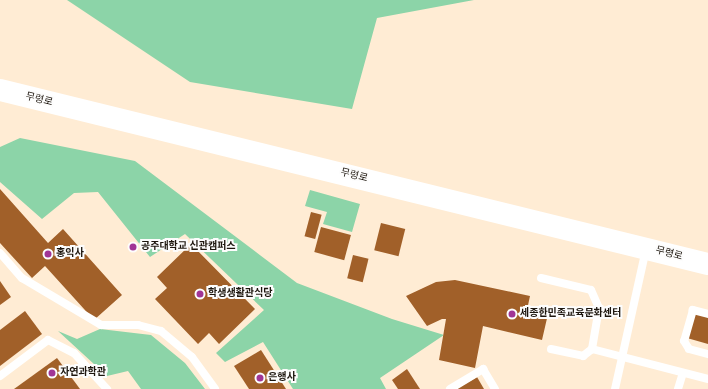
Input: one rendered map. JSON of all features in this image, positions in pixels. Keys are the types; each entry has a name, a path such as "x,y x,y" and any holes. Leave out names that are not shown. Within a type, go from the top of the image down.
{"main road":[{"name":"무령로","path":"0,90 708,264"}],"lane":[{"path":"615,389 646,248"},
{"path":"0,253 22,278 100,326 138,325 161,331 192,357 215,389"},
{"path":"541,278 591,290 599,308 592,349 583,356 551,349"},
{"path":"708,314 692,310 684,341 689,349 708,354"},
{"path":"0,376 48,340 74,353 107,389"},
{"path":"592,349 708,379"},
{"path":"450,389 483,369 495,389"},
{"path":"678,389 683,373"}],"green space":[{"path":"67,0 474,0 377,18 352,109 190,82"},
{"path":"20,138 135,161 297,283 392,319 444,335 380,378 386,389 293,389 263,342 225,362 216,353 264,310 185,234 150,257 98,192 74,193 42,219 0,182 0,147"},
{"path":"310,190 360,204 352,232 323,224 327,212 305,206"},
{"path":"100,329 151,335 185,363 205,389 141,389 128,371 107,376 58,331 77,339"}],"building":[{"name":"홍익사","path":"0,189 48,243 63,229 122,295 94,320 45,266 32,278 0,243"},
{"path":"311,212 322,215 315,239 305,236"},
{"path":"381,223 405,229 398,256 374,250"},
{"path":"321,227 351,235 344,260 314,252"},
{"name":"학생생활관식당","path":"191,244 255,309 219,344 209,333 198,344 155,299 167,288 157,277"},
{"path":"353,255 369,259 363,282 347,278"},
{"path":"455,280 530,296 527,310 548,314 542,340 483,326 475,368 439,360 446,319 442,319 427,326 406,296 436,282"},
{"path":"0,281 11,297 0,305"},
{"path":"25,311 42,334 0,366 0,330"},
{"path":"695,312 708,315 708,344 687,338"},
{"name":"은행사","path":"261,350 286,389 249,389 234,366"},
{"name":"자연과학관","path":"57,358 80,389 14,389"},
{"path":"407,369 420,389 398,389 392,380"},
{"path":"477,377 484,389 456,389"}],"place":[{"name":"공주대학교 신관캠퍼스","path":"133,247"},
{"name":"홍익사","path":"48,254"},
{"name":"학생생활관식당","path":"200,294"},
{"name":"세종한민족교육문화센터","path":"512,314"},
{"name":"자연과학관","path":"52,373"},
{"name":"은행사","path":"260,378"}]}
